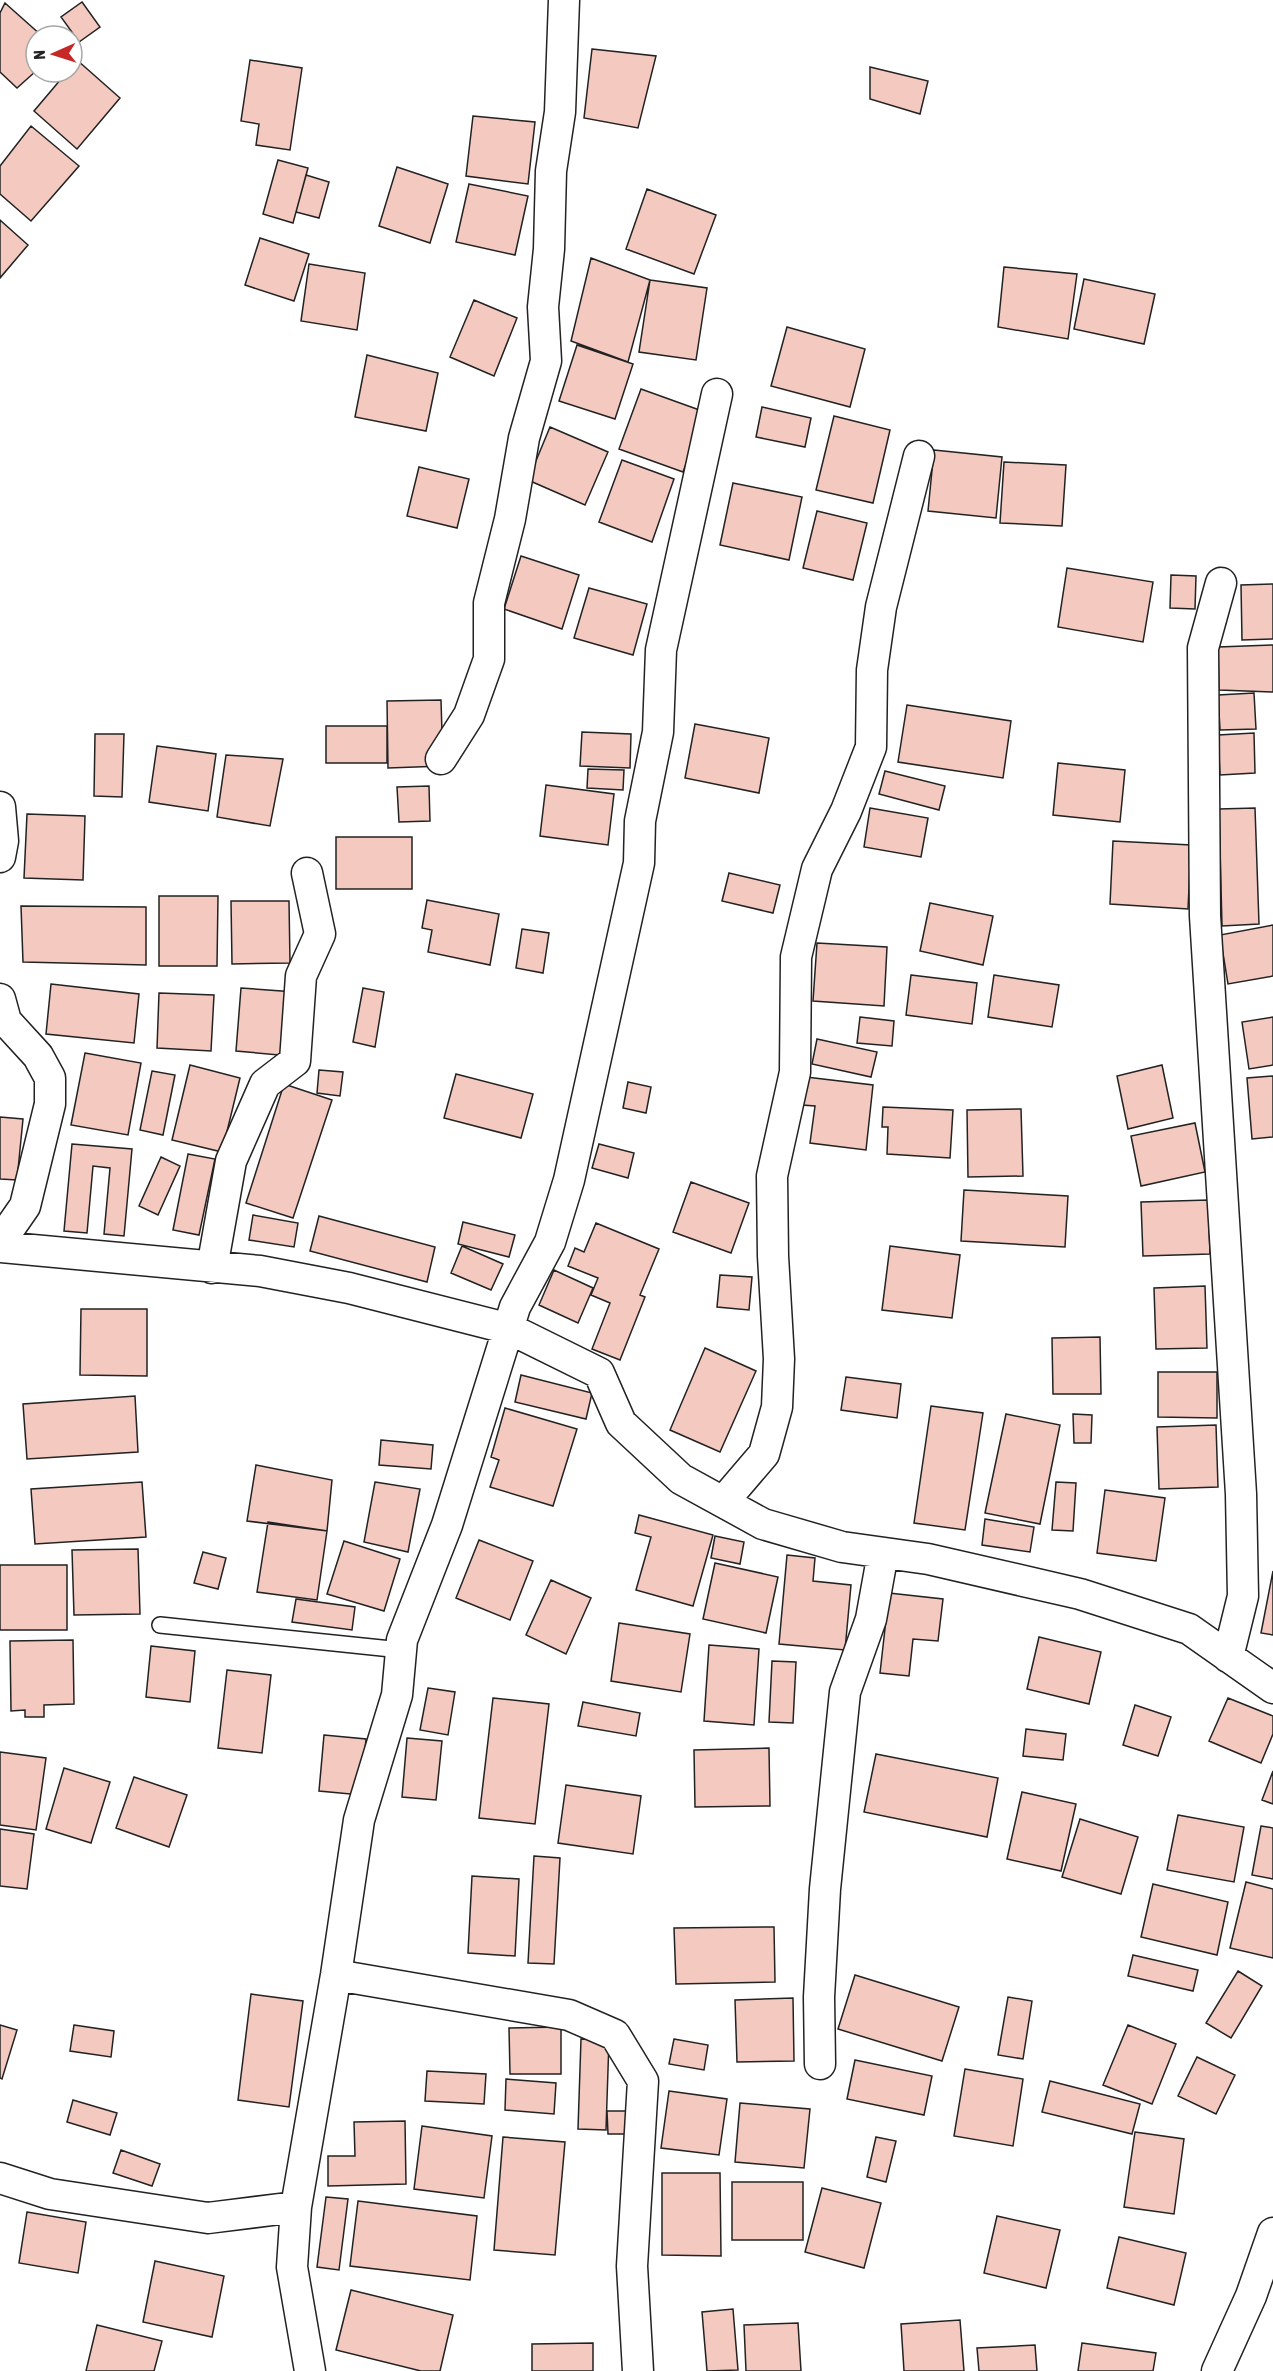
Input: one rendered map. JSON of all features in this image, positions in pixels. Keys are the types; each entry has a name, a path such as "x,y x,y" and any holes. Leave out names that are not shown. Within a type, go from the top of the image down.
{"street":[{"path":"441,759 469,715 489,659 489,603 510,519 524,438 546,361 543,307 549,249 551,171 560,112 564,0"},
{"path":"310,2371 292,2267 296,2207 336,1975 359,1820 398,1695 401,1650 415,1601 447,1525 515,1307 550,1242 569,1180 620,958 639,863 640,821 658,732 661,650 717,394"},
{"path":"723,1502 764,1454 777,1407 779,1359 773,1256 772,1176 795,1072 796,957 817,869 846,811 871,747 872,670 881,607 919,456"},
{"path":"1221,583 1203,648 1205,916 1240,1494 1242,1596 1228,1657"},
{"path":"0,807 3,841 0,857"},
{"path":"212,1268 231,1161 265,1084 295,1061 301,976 320,934 307,873"},
{"path":"0,999 6,1021 38,1056 50,1078 50,1104 25,1206 0,1242"},
{"path":"0,1248 260,1271 349,1288 510,1329 599,1373 621,1423 681,1479 763,1524 842,1547 928,1559 1080,1594 1189,1629 1273,1688"},
{"path":"820,2064 819,1997 825,1889 845,1692 870,1619 883,1553"},
{"path":"336,1975 570,2015 615,2035 643,2081 632,2266 638,2371"},
{"path":"0,2178 50,2194 208,2218 296,2207"},
{"path":"1217,2371 1251,2296 1273,2233"}],"lane":[{"path":"160,1625 401,1650"}],"building":[{"path":"82,2 100,27 84,38 84,24 66,24 61,17"},
{"path":"5,3 29,24 24,24 24,82 17,88 0,72 0,13"},
{"path":"592,49 656,56 638,128 584,118"},
{"path":"250,60 302,68 290,150 256,145 259,124 241,121"},
{"path":"84,66 120,98 77,149 34,111 57,84 84,84"},
{"path":"870,67 928,81 920,114 870,99"},
{"path":"473,116 535,122 528,184 466,176"},
{"path":"31,126 79,166 31,221 0,194 0,166"},
{"path":"278,160 308,168 293,223 263,214"},
{"path":"397,167 448,184 430,243 379,226"},
{"path":"306,175 329,182 319,218 296,212"},
{"path":"469,184 528,196 515,255 456,242"},
{"path":"647,189 716,215 694,274 626,249"},
{"path":"0,220 28,245 0,278"},
{"path":"260,238 309,254 294,301 245,285"},
{"path":"591,258 650,280 628,362 571,341"},
{"path":"309,264 365,273 357,330 301,321"},
{"path":"1004,267 1077,274 1068,339 998,327"},
{"path":"1084,279 1155,294 1144,344 1074,329"},
{"path":"650,280 707,288 696,360 639,352"},
{"path":"474,300 517,318 494,376 450,357"},
{"path":"787,327 865,349 850,407 771,386"},
{"path":"577,345 633,364 615,419 559,401"},
{"path":"367,355 438,373 426,431 355,417"},
{"path":"641,389 705,412 683,472 619,449"},
{"path":"762,407 811,418 805,447 756,437"},
{"path":"834,416 890,430 873,503 816,490"},
{"path":"550,427 608,452 585,505 528,480"},
{"path":"934,450 1002,457 996,518 928,511"},
{"path":"622,460 674,479 652,542 599,522"},
{"path":"1004,462 1066,465 1062,526 1000,523"},
{"path":"419,467 469,479 457,528 407,516"},
{"path":"733,483 802,497 789,560 720,545"},
{"path":"817,511 867,523 853,580 803,568"},
{"path":"521,556 579,575 562,629 504,609"},
{"path":"1067,568 1153,582 1143,642 1058,627"},
{"path":"1171,575 1196,576 1195,609 1170,608"},
{"path":"1273,584 1273,639 1242,640 1241,585"},
{"path":"589,588 647,604 633,655 574,638"},
{"path":"1273,645 1273,692 1219,690 1218,647"},
{"path":"1254,693 1256,729 1220,730 1218,695"},
{"path":"441,700 443,766 388,768 387,701"},
{"path":"907,705 1011,721 1003,778 898,762"},
{"path":"695,724 769,738 759,793 685,778"},
{"path":"326,726 387,726 387,763 326,763"},
{"path":"582,732 631,734 630,768 580,766"},
{"path":"1254,733 1255,773 1220,775 1218,735"},
{"path":"95,734 124,734 122,797 94,796"},
{"path":"157,746 216,754 208,811 149,802"},
{"path":"226,755 283,759 270,826 217,817"},
{"path":"1058,763 1125,770 1120,822 1053,815"},
{"path":"588,769 624,770 623,790 587,788"},
{"path":"885,771 945,786 939,810 879,794"},
{"path":"546,785 614,794 608,845 540,836"},
{"path":"429,786 430,821 399,822 397,787"},
{"path":"870,808 928,818 921,857 864,847"},
{"path":"1255,808 1259,924 1222,926 1219,809"},
{"path":"27,814 85,816 83,880 24,878"},
{"path":"336,837 412,837 412,889 336,889"},
{"path":"1113,841 1191,845 1188,909 1110,904"},
{"path":"729,873 780,885 773,913 722,901"},
{"path":"159,896 218,896 217,966 159,966"},
{"path":"427,900 499,914 490,965 428,952 432,930 422,928"},
{"path":"231,901 289,901 290,963 232,964"},
{"path":"930,903 993,916 983,965 920,951"},
{"path":"21,906 146,907 146,965 23,962"},
{"path":"1273,925 1273,976 1228,984 1220,935"},
{"path":"522,929 549,933 543,973 516,968"},
{"path":"817,943 887,947 884,1006 813,1001"},
{"path":"911,975 977,983 972,1024 906,1015"},
{"path":"994,975 1059,985 1052,1027 988,1017"},
{"path":"51,984 139,994 134,1043 46,1034"},
{"path":"241,988 295,992 290,1056 236,1051"},
{"path":"363,988 384,992 375,1047 353,1042"},
{"path":"159,993 214,995 211,1051 157,1048"},
{"path":"860,1017 894,1021 892,1046 857,1043"},
{"path":"1273,1017 1273,1065 1249,1069 1242,1022"},
{"path":"817,1039 877,1052 871,1077 812,1064"},
{"path":"85,1053 141,1063 128,1135 71,1125"},
{"path":"190,1065 240,1078 222,1152 172,1140"},
{"path":"1162,1065 1173,1118 1128,1129 1117,1076"},
{"path":"319,1070 343,1072 340,1096 317,1093"},
{"path":"152,1071 175,1075 163,1135 140,1130"},
{"path":"456,1074 533,1094 521,1138 444,1118"},
{"path":"1273,1076 1273,1137 1252,1139 1247,1078"},
{"path":"806,1077 873,1085 866,1150 810,1143 815,1106 802,1105"},
{"path":"628,1082 651,1087 646,1113 623,1108"},
{"path":"284,1084 332,1100 293,1218 246,1203"},
{"path":"883,1107 953,1110 950,1158 887,1154 888,1127 882,1127"},
{"path":"1021,1109 1023,1176 968,1177 967,1110"},
{"path":"0,1117 23,1119 17,1180 0,1179"},
{"path":"1195,1123 1205,1172 1141,1186 1131,1136"},
{"path":"72,1144 132,1149 124,1236 104,1234 110,1168 93,1166 87,1233 64,1231"},
{"path":"599,1144 634,1153 628,1178 592,1168"},
{"path":"188,1154 215,1159 199,1235 173,1230"},
{"path":"161,1157 180,1166 158,1215 139,1206"},
{"path":"691,1182 749,1203 731,1253 673,1232"},
{"path":"964,1190 1068,1196 1065,1247 961,1241"},
{"path":"1208,1200 1210,1254 1143,1256 1141,1202"},
{"path":"253,1215 298,1223 294,1247 249,1240"},
{"path":"319,1216 435,1247 427,1282 310,1251"},
{"path":"463,1222 515,1235 509,1257 458,1244"},
{"path":"596,1223 659,1249 640,1295 645,1297 620,1360 592,1349 610,1303 591,1295 598,1278 568,1266 575,1248 584,1252"},
{"path":"462,1246 503,1264 491,1290 451,1273"},
{"path":"890,1246 960,1255 952,1318 882,1310"},
{"path":"554,1270 593,1288 578,1323 539,1305"},
{"path":"720,1275 752,1277 749,1310 717,1307"},
{"path":"1205,1286 1207,1348 1156,1349 1154,1288"},
{"path":"81,1309 147,1309 147,1376 80,1375"},
{"path":"1100,1337 1101,1394 1053,1394 1052,1338"},
{"path":"705,1348 756,1371 720,1452 670,1430"},
{"path":"1158,1372 1217,1372 1217,1418 1158,1417"},
{"path":"521,1375 592,1393 586,1419 515,1402"},
{"path":"846,1377 901,1384 897,1418 841,1410"},
{"path":"135,1396 138,1452 27,1459 23,1404"},
{"path":"931,1406 983,1413 965,1530 914,1523"},
{"path":"505,1408 577,1429 553,1506 490,1487 499,1460 491,1457"},
{"path":"1006,1414 1060,1425 1040,1524 985,1513"},
{"path":"1073,1414 1092,1415 1091,1443 1074,1443"},
{"path":"1216,1425 1218,1487 1159,1489 1157,1427"},
{"path":"381,1440 433,1445 431,1469 379,1465"},
{"path":"256,1465 332,1480 327,1531 247,1521"},
{"path":"142,1482 146,1537 35,1544 31,1489"},
{"path":"375,1482 420,1489 408,1552 364,1542"},
{"path":"1056,1482 1076,1483 1073,1531 1052,1530"},
{"path":"1105,1490 1165,1498 1156,1561 1097,1553"},
{"path":"639,1515 713,1535 693,1606 636,1590 651,1537 635,1533"},
{"path":"985,1519 1034,1527 1030,1552 982,1545"},
{"path":"268,1522 327,1531 317,1600 257,1592"},
{"path":"715,1536 744,1542 740,1564 711,1558"},
{"path":"479,1540 533,1561 510,1620 456,1598"},
{"path":"344,1541 400,1559 384,1611 327,1594"},
{"path":"138,1549 140,1614 74,1615 72,1550"},
{"path":"203,1552 226,1558 218,1589 194,1583"},
{"path":"787,1555 815,1558 813,1581 851,1585 845,1650 779,1644"},
{"path":"715,1563 778,1577 766,1633 703,1619"},
{"path":"0,1565 67,1565 67,1630 0,1630"},
{"path":"1273,1571 1273,1635 1261,1633"},
{"path":"551,1580 591,1598 566,1654 526,1635"},
{"path":"889,1593 943,1599 938,1641 913,1639 909,1676 880,1673"},
{"path":"296,1599 355,1607 352,1630 292,1622"},
{"path":"619,1623 690,1634 681,1692 611,1681"},
{"path":"1039,1637 1101,1652 1089,1704 1027,1689"},
{"path":"73,1640 74,1704 44,1705 44,1717 25,1717 25,1710 11,1711 10,1641"},
{"path":"709,1645 759,1649 754,1725 704,1721"},
{"path":"151,1646 195,1651 190,1702 146,1697"},
{"path":"772,1661 796,1662 793,1723 769,1722"},
{"path":"227,1670 271,1675 262,1753 218,1748"},
{"path":"428,1688 455,1692 448,1735 420,1730"},
{"path":"493,1698 549,1704 535,1824 479,1818"},
{"path":"1228,1698 1273,1716 1273,1734 1261,1763 1209,1741"},
{"path":"583,1702 640,1713 636,1736 578,1726"},
{"path":"1135,1705 1171,1717 1158,1756 1123,1745"},
{"path":"1026,1729 1066,1734 1063,1760 1023,1756"},
{"path":"324,1735 366,1739 361,1795 319,1791"},
{"path":"407,1738 442,1741 436,1800 402,1797"},
{"path":"769,1748 770,1806 695,1807 694,1750"},
{"path":"0,1752 46,1758 36,1830 0,1825"},
{"path":"876,1754 998,1778 987,1837 864,1812"},
{"path":"64,1768 110,1782 91,1843 46,1829"},
{"path":"1273,1771 1273,1804 1262,1800"},
{"path":"134,1777 187,1795 169,1847 116,1828"},
{"path":"566,1785 641,1796 633,1854 558,1843"},
{"path":"1022,1792 1076,1804 1061,1871 1007,1859"},
{"path":"1178,1815 1244,1827 1234,1882 1167,1870"},
{"path":"1080,1819 1138,1837 1121,1894 1062,1877"},
{"path":"1261,1826 1273,1828 1273,1879 1252,1875"},
{"path":"0,1829 34,1834 27,1889 0,1886"},
{"path":"534,1856 560,1858 554,1964 528,1963"},
{"path":"472,1876 519,1879 515,1956 468,1953"},
{"path":"1246,1882 1273,1889 1273,1958 1230,1948"},
{"path":"1153,1884 1228,1902 1217,1955 1141,1937"},
{"path":"774,1927 775,1982 676,1984 674,1928"},
{"path":"1133,1955 1198,1970 1193,1991 1128,1976"},
{"path":"1238,1971 1262,1986 1231,2038 1206,2023"},
{"path":"855,1975 959,2007 942,2061 838,2029"},
{"path":"251,1994 303,2001 289,2107 238,2100"},
{"path":"1008,1997 1032,2001 1023,2059 998,2055"},
{"path":"793,1998 794,2061 737,2062 735,2000"},
{"path":"0,2025 17,2030 2,2079 0,2078"},
{"path":"74,2025 114,2031 111,2057 70,2051"},
{"path":"1128,2025 1176,2044 1152,2104 1103,2085"},
{"path":"561,2027 561,2074 510,2074 509,2028"},
{"path":"581,2039 609,2040 606,2130 578,2129"},
{"path":"674,2039 708,2045 704,2070 669,2064"},
{"path":"1197,2057 1235,2075 1216,2114 1178,2096"},
{"path":"855,2060 932,2076 924,2115 847,2099"},
{"path":"965,2069 1023,2079 1013,2146 954,2136"},
{"path":"427,2071 486,2074 484,2104 425,2101"},
{"path":"506,2079 556,2083 554,2114 505,2110"},
{"path":"1050,2081 1140,2104 1132,2134 1042,2112"},
{"path":"669,2091 727,2099 719,2155 661,2148"},
{"path":"73,2100 117,2113 110,2135 67,2122"},
{"path":"740,2103 810,2109 804,2168 735,2162"},
{"path":"607,2111 631,2111 632,2134 608,2134"},
{"path":"405,2121 406,2184 328,2186 328,2156 355,2156 354,2122"},
{"path":"422,2126 492,2136 484,2198 414,2189"},
{"path":"1135,2132 1184,2139 1174,2214 1124,2207"},
{"path":"503,2137 565,2142 555,2255 494,2250"},
{"path":"876,2137 896,2141 886,2182 867,2177"},
{"path":"121,2150 160,2164 152,2186 113,2173"},
{"path":"662,2173 720,2173 721,2256 662,2255"},
{"path":"732,2182 803,2182 803,2240 732,2240"},
{"path":"822,2188 881,2203 864,2268 805,2252"},
{"path":"326,2197 348,2199 339,2270 317,2267"},
{"path":"358,2201 477,2216 470,2280 350,2266"},
{"path":"27,2212 86,2222 78,2273 19,2263"},
{"path":"997,2216 1060,2230 1046,2288 984,2273"},
{"path":"1119,2237 1186,2253 1174,2305 1107,2288"},
{"path":"155,2261 224,2276 212,2337 143,2322"},
{"path":"351,2290 453,2315 440,2371 421,2371 336,2350"},
{"path":"733,2309 738,2370 707,2371 702,2312"},
{"path":"960,2320 964,2371 904,2371 901,2324"},
{"path":"798,2323 801,2371 746,2371 744,2325"},
{"path":"97,2325 162,2341 154,2371 86,2371"},
{"path":"593,2343 593,2371 532,2371 532,2344"},
{"path":"1082,2343 1156,2353 1153,2371 1078,2371"},
{"path":"1035,2345 1037,2371 979,2371 977,2348"}]}
